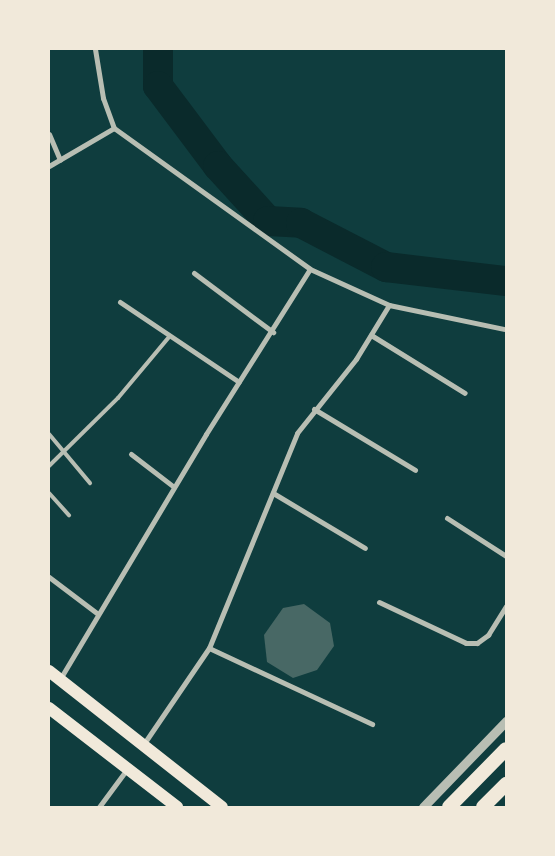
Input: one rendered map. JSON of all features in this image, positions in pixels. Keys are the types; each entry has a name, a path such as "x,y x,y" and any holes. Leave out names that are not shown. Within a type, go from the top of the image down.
{"highway":[{"path":"449,807 506,749"},
{"path":"483,807 506,784"}],"main road":[{"path":"49,671 222,807"},
{"path":"51,714 127,768 177,807"}],"street":[{"path":"95,49 103,98 114,128 310,270 389,305 504,329"},
{"path":"49,166 114,128"},
{"path":"49,134 60,160"},
{"path":"59,680 174,487 239,382 273,332 310,270"},
{"path":"194,273 273,332"},
{"path":"120,302 169,337 239,382"},
{"path":"142,745 209,648 297,433 314,409 356,359 389,305"},
{"path":"370,336 465,393"},
{"path":"314,409 415,470"},
{"path":"131,454 174,487"},
{"path":"273,493 365,548"},
{"path":"447,518 506,556"},
{"path":"49,577 98,614"},
{"path":"378,602 466,642 477,643 488,635 506,606"},
{"path":"209,648 372,724"},
{"path":"423,807 506,721"},
{"path":"99,807 127,768"}],"lane":[{"path":"49,466 118,398 169,337"},
{"path":"49,434 90,483"},
{"path":"49,493 69,515"}],"building":[{"path":"304,604 330,623 334,646 317,670 293,678 267,662 264,635 283,608"}],"waterway":[{"path":"158,49 158,86 218,166 268,221 301,223 386,267 506,281"}]}
